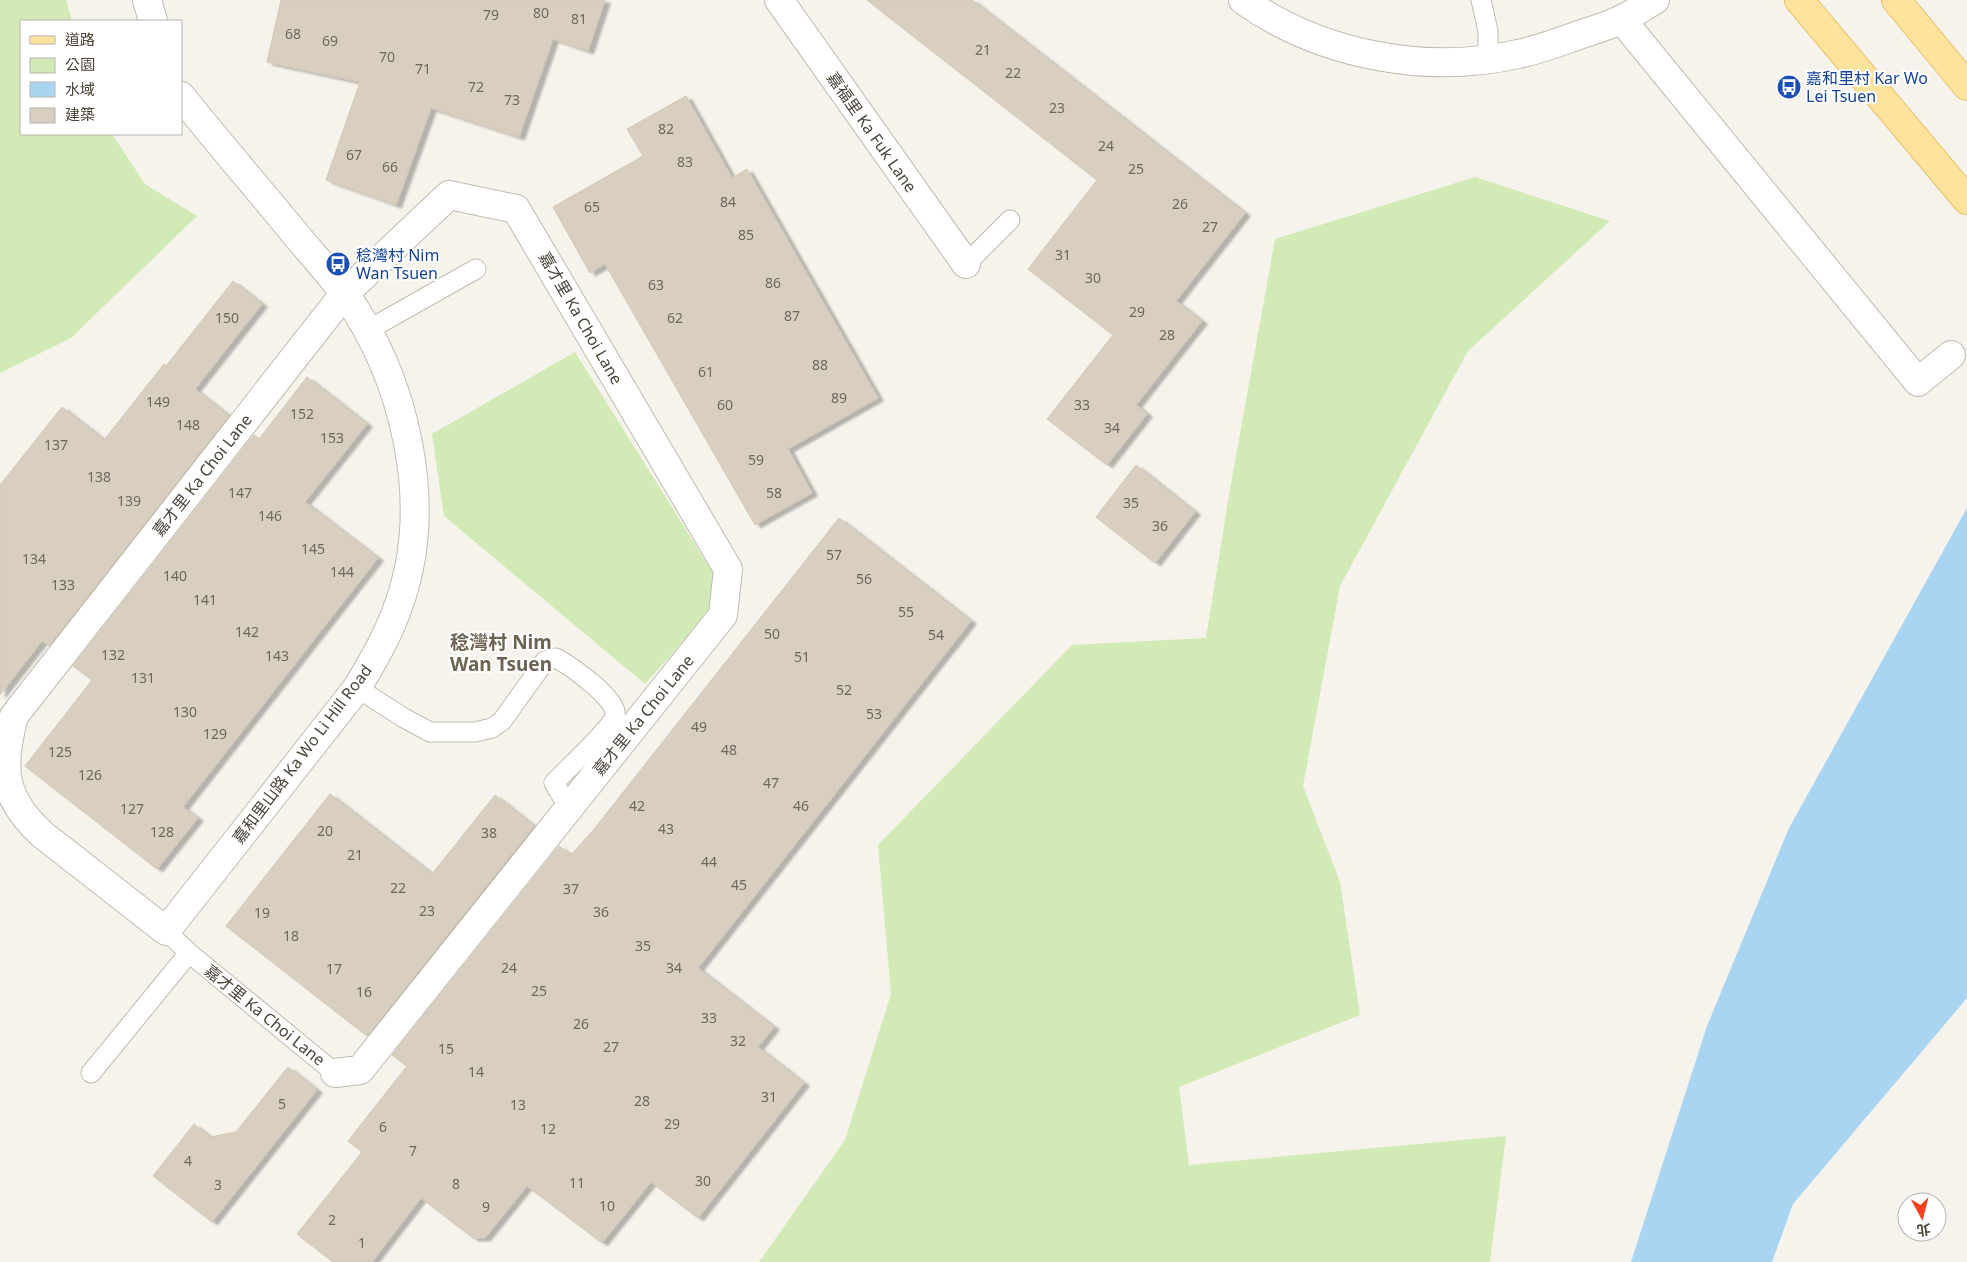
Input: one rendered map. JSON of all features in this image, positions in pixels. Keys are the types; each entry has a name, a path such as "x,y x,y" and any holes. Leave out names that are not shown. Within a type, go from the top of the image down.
{"main road":[{"path":"1799,0 1967,200"},
{"path":"1896,0 1967,86"}],"street":[{"path":"147,0 153,20"},
{"name":"嘉福里 Ka Fuk Lane","path":"779,0 966,264"},
{"path":"1243,0 1285,26 1345,50 1402,60 1435,61 1488,59 1516,55 1543,48 1622,20 1655,0"},
{"path":"1622,20 1918,382 1951,355"},
{"name":"嘉和里山路 Ka Wo Li Hill Road","path":"166,931 357,688 381,647 400,603 411,557 414,510 412,472 407,435 397,399 384,364 368,330 344,294 182,97"},
{"name":"嘉才里 Ka Choi Lane","path":"166,931 26,820 3,783 3,759 6,737 14,716 26,698 344,294 449,196 516,209 728,569 723,615 360,1070 335,1073"}],"lane":[{"path":"1481,0 1488,31 1488,59"},
{"path":"966,264 1010,220"},
{"path":"368,330 476,269"},
{"path":"357,688 430,732 475,732 492,728 502,721 545,661 556,658 569,665 609,699 615,709 615,716 554,783 569,808"},
{"name":"嘉才里 Ka Choi Lane","path":"166,931 189,953 335,1073"},
{"path":"91,1073 189,953"}],"green space":[{"path":"0,0 66,0 72,20 20,20 20,135 113,135 145,184 197,216 71,338 0,373"},
{"path":"1475,177 1610,221 1468,351 1340,586 1303,786 1340,882 1360,1015 1179,1087 1189,1165 1506,1136 1490,1262 759,1262 845,1140 891,994 878,845 1072,645 1206,638 1229,495 1275,239"},
{"path":"575,352 713,573 711,610 645,684 444,516 432,434"}],"water":[{"path":"1967,508 1967,998 1793,1204 1772,1262 1631,1262 1707,1026 1789,828"}],"building":[{"path":"281,0 605,0 588,51 553,39 519,137 431,108 396,205 326,180 360,82 267,62"},
{"path":"867,0 972,0 1245,213 1176,301 1202,321 1136,405 1147,414 1107,465 1047,419 1113,335 1028,269 1097,180"},
{"path":"686,96 732,178 747,169 878,398 788,449 812,493 755,525 605,264 590,273 553,207 643,156 627,129"},
{"path":"233,281 262,304 195,389 229,416 49,646 42,641 0,695 0,485 62,407 104,440 164,364 166,366"},
{"path":"307,377 367,424 305,502 378,558 183,807 198,818 157,869 25,766 92,680 73,666 254,435 259,439"},
{"path":"1136,465 1195,512 1155,563 1096,517"},
{"path":"839,518 971,621 698,968 774,1027 758,1047 804,1083 698,1218 651,1182 602,1243 527,1186 485,1238 473,1238 421,1198 372,1262 333,1262 297,1234 362,1152 348,1141 407,1066 392,1055 559,846 571,855 595,828"},
{"path":"330,794 432,874 495,795 534,826 367,1036 226,926"},
{"path":"288,1067 317,1090 212,1222 153,1176 194,1124 210,1137 236,1132"}],"place":[{"name":"嘉和里村 Kar Wo Lei Tsuen","path":"1789,87"},
{"name":"稔灣村 Nim Wan Tsuen","path":"338,264"}],"district":[{"name":"稔灣村 Nim Wan Tsuen","path":"501,653"}]}
